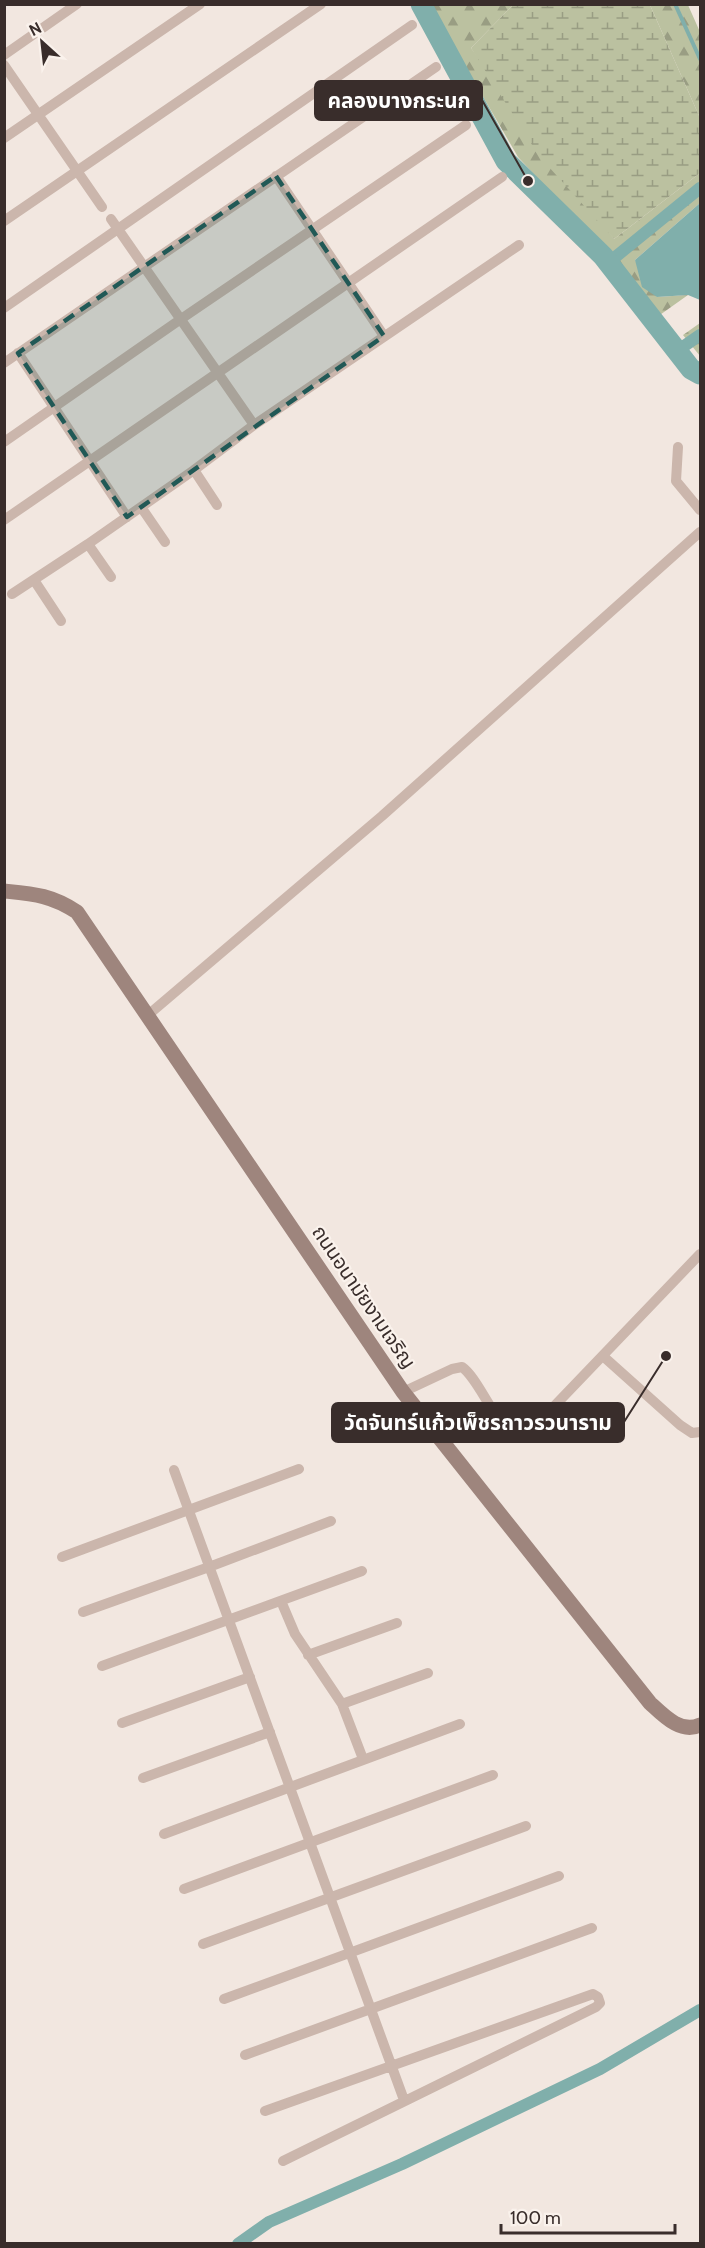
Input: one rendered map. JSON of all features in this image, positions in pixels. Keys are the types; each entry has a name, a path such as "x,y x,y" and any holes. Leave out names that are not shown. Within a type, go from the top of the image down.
{"street":[{"path":"4,55 77,4"},
{"path":"4,138 200,4"},
{"path":"4,221 321,4"},
{"path":"4,308 412,25"},
{"path":"4,65 102,207"},
{"path":"4,363 436,67"},
{"path":"4,442 466,124"},
{"path":"276,176 314,229 384,336"},
{"path":"4,520 502,177"},
{"path":"111,219 254,425"},
{"path":"12,594 88,544 254,425 519,244"},
{"path":"18,353 127,517"},
{"path":"678,447 676,481 700,510"},
{"path":"194,470 217,505"},
{"path":"141,507 165,542"},
{"path":"148,1015 382,816 700,532"},
{"path":"88,544 111,576"},
{"path":"34,580 61,621"},
{"name":"ถนนอนามัยงามเจริญ","path":"4,891 39,895 60,901 77,912 403,1392 650,1703 680,1726 693,1728 700,1725"},
{"path":"403,1392 452,1369 462,1367 471,1374 503,1427 512,1432 522,1433 540,1421 700,1254"},
{"path":"603,1357 680,1425 692,1433 700,1432"},
{"path":"62,1557 298,1469"},
{"path":"174,1470 404,2100"},
{"path":"83,1612 331,1521"},
{"path":"102,1666 362,1571"},
{"path":"281,1601 295,1634 342,1704 363,1759"},
{"path":"308,1655 397,1623"},
{"path":"342,1704 428,1673"},
{"path":"122,1723 250,1677"},
{"path":"164,1834 460,1724"},
{"path":"143,1778 270,1732"},
{"path":"184,1889 493,1775"},
{"path":"203,1944 526,1826"},
{"path":"224,1999 559,1876"},
{"path":"245,2055 592,1928"},
{"path":"265,2111 592,1994 598,1997 600,2003 596,2007 284,2161"}],"highlighted area":[{"path":"276,176 384,336 127,517 18,353"}],"green space":[{"path":"430,5 513,5 471,48 614,239 700,173 700,203 635,260 657,297 688,295 657,317 607,253 518,157"},
{"path":"513,5 650,5 700,118 700,173 614,239 539,156 471,48"},
{"path":"650,5 688,5 700,32 700,118"},
{"path":"700,323 700,356 683,335"}],"water":[{"path":"700,203 700,300 688,295 657,297 642,287 635,260"}],"waterway":[{"path":"421,4 506,161 603,256 691,369 700,374"},
{"path":"675,4 700,59"},
{"path":"608,263 700,188"},
{"path":"677,351 700,335"},
{"path":"238,2244 269,2222 402,2164 600,2069 700,2010"}],"place":[{"name":"คลองบางกระนก","path":"528,181"},
{"name":"วัดจันทร์แก้วเพ็ชรถาวรวนาราม","path":"666,1356"}]}
